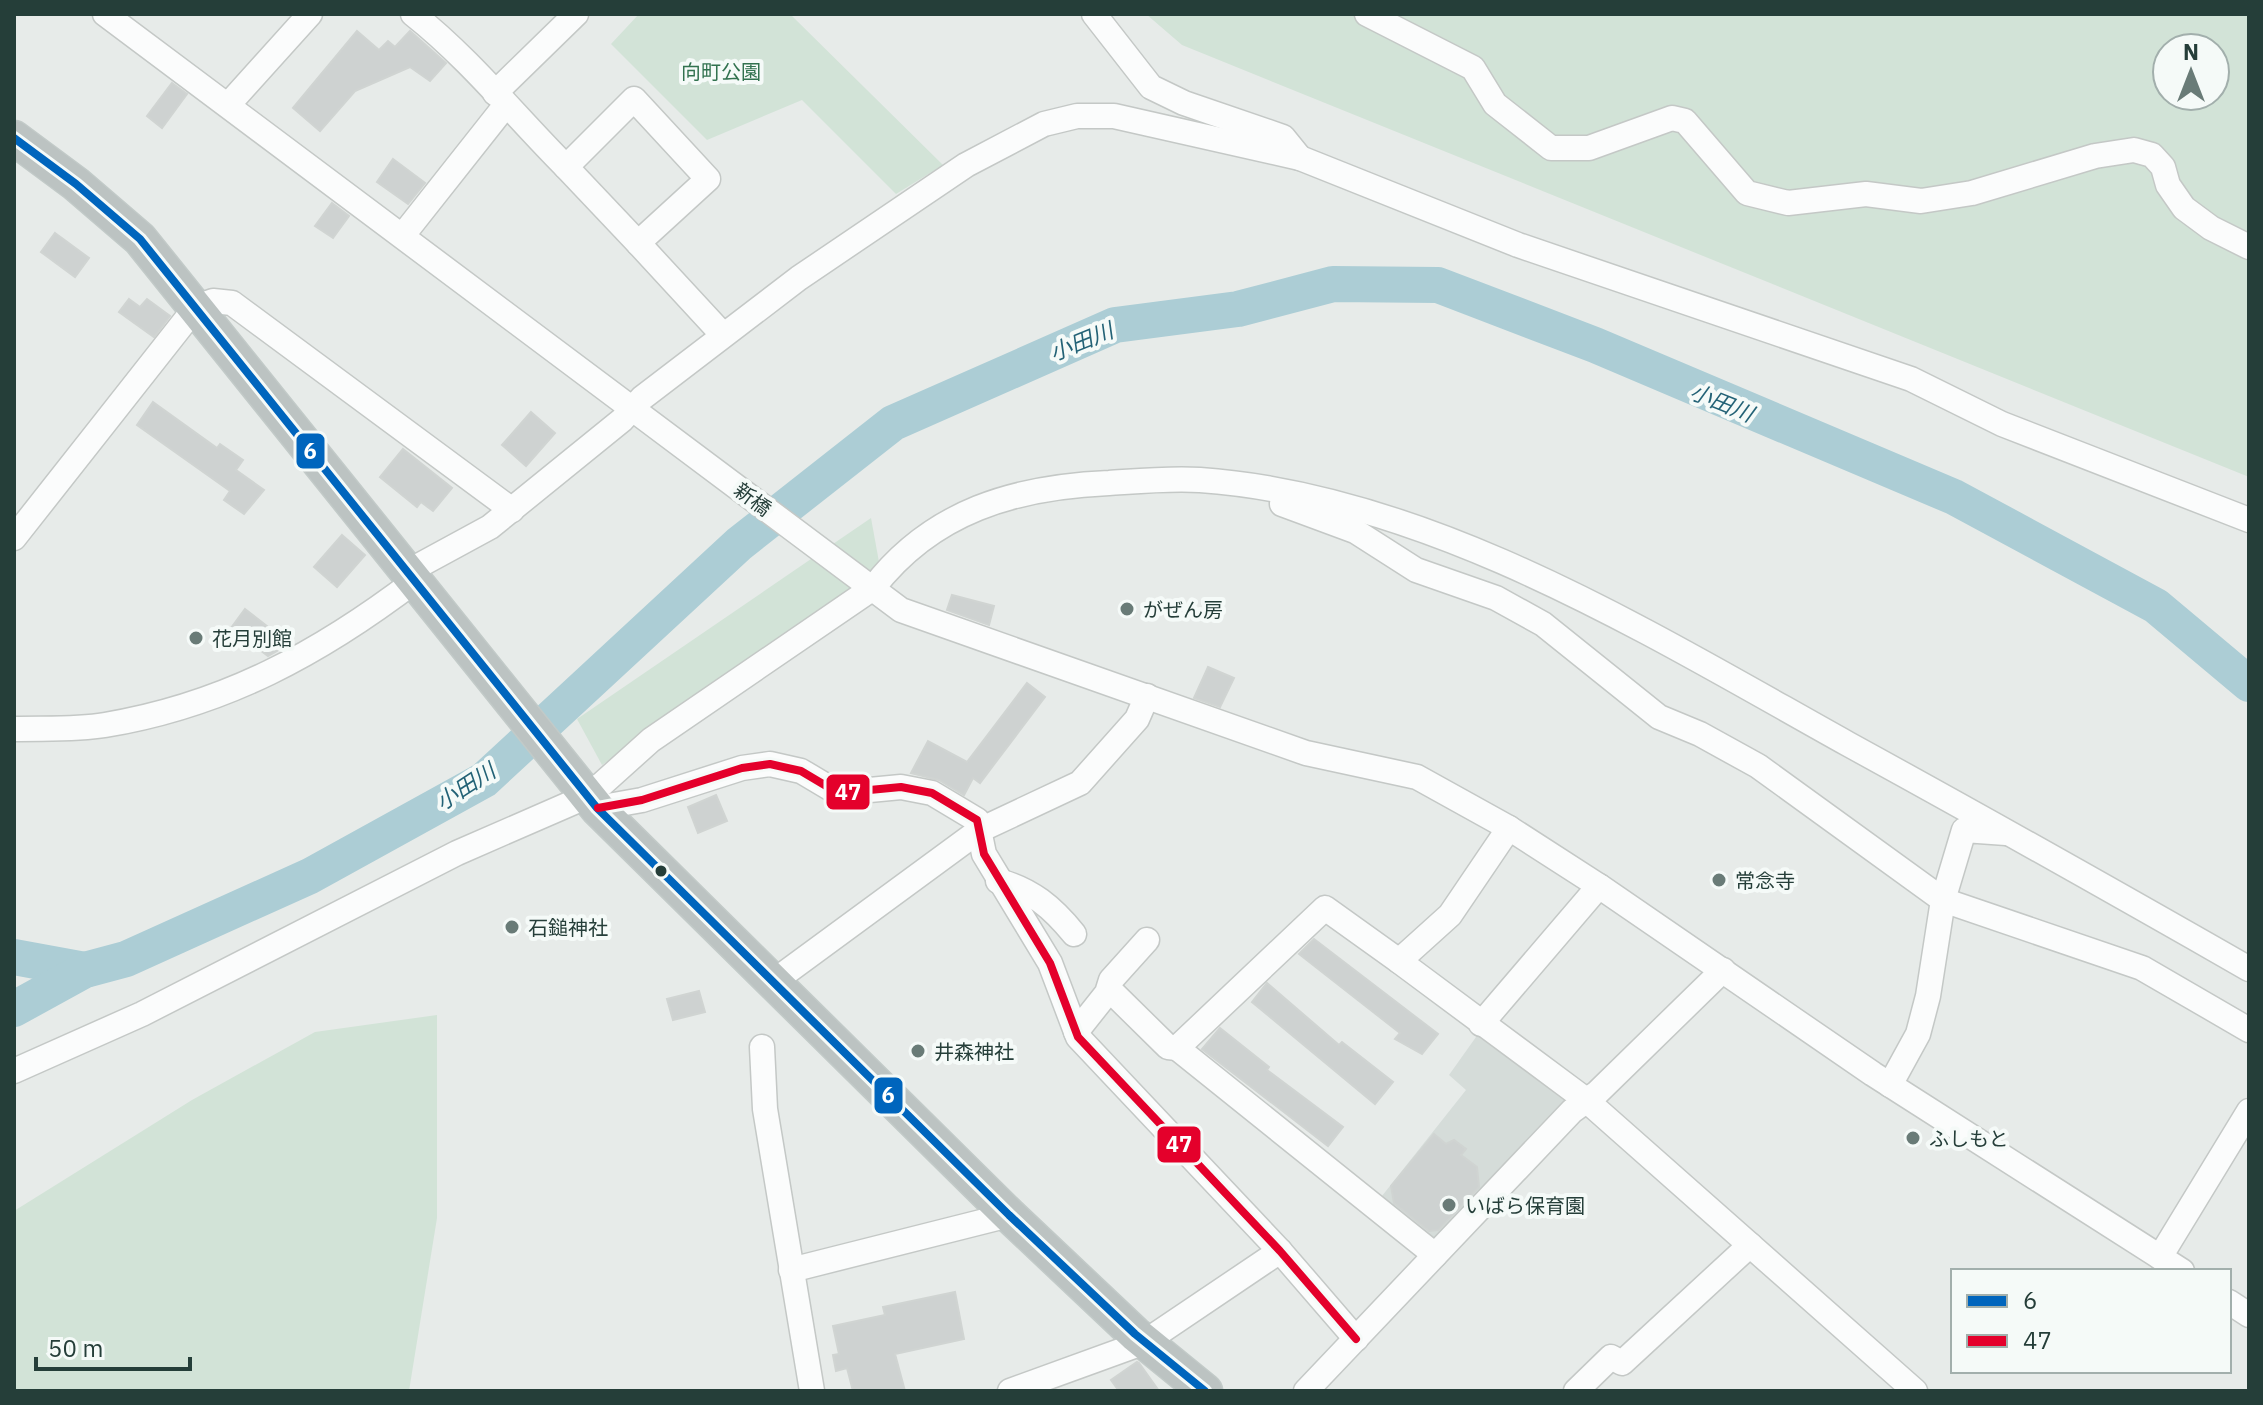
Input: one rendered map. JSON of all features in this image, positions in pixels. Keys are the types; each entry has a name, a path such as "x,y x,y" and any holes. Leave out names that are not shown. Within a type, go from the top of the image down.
{"highway":[{"path":"14,138 76,184 140,239 584,792 1009,1215 1145,1342 1205,1391"}],"street":[{"name":"新橋","path":"105,14 901,610 1306,753 1417,777 1509,828 1599,886 1890,1085 2179,1269"},
{"path":"228,105 310,14"},
{"path":"413,14 441,22 500,100 723,335"},
{"path":"403,235 500,100 576,14"},
{"path":"1094,14 1151,87 1184,103 1283,137 1300,158"},
{"path":"1367,14 1473,68 1495,104 1551,148 1589,148 1672,118 1685,121 1747,193 1788,203 1866,194 1921,201 1972,193 2095,156 2134,150 2152,155 2163,167 2168,185 2184,208 2211,228 2249,247"},
{"path":"566,167 634,99 708,179 638,243"},
{"path":"14,729 102,726 169,712 249,684 317,650 490,527 622,420 638,413 723,335 966,165 1044,124 1077,116 1114,116 1300,158 1518,245 1911,379 2002,424 2249,520"},
{"path":"14,538 196,307 213,301 232,303 512,510"},
{"path":"14,1071 142,1014 457,853 559,811 651,740 868,585 924,535 991,502 1053,485 1197,480 1248,486 1354,509 1455,542 1566,592 1706,664 2012,833 2249,969"},
{"path":"1248,486 1299,513 1355,531 1416,570 1496,598 1543,624 1659,717 1700,734 1758,766 1943,900 2142,968 2249,1030"},
{"path":"773,982 980,830 1080,783 1137,719 1147,696"},
{"path":"584,792 642,800 742,768 770,764 801,771 838,793 901,787 932,793 970,814 980,830 980,843 998,881 1050,963 1076,1032 1280,1251 1356,1339"},
{"path":"1399,961 1450,915 1509,828"},
{"path":"1890,1085 1918,1034 1928,996 1943,900 1964,830 2012,833"},
{"path":"998,881 1044,901 1074,934"},
{"path":"1481,1024 1599,886"},
{"path":"1177,1048 1325,908 1586,1100 1915,1391"},
{"path":"1076,1032 1109,989 1111,980 1147,940"},
{"path":"2212,948 2223,968 2249,984"},
{"path":"1306,1391 1586,1100 1723,970"},
{"path":"1109,989 1168,1047 1177,1048 1435,1255"},
{"path":"762,1047 765,1109 812,1391"},
{"path":"2160,1257 2249,1111"},
{"path":"791,1270 1009,1215"},
{"path":"1576,1391 1611,1357 1622,1363 1750,1245"},
{"path":"1010,1391 1145,1342 1280,1251"},
{"path":"2231,1303 2249,1315"}],"shaded area":[{"path":"1481,1030 1568,1097 1568,1106 1433,1247 1378,1201 1466,1090 1449,1075"}],"green space":[{"name":"向町公園","path":"639,14 790,14 943,165 896,194 802,100 707,140 611,44"},
{"path":"1146,14 2249,14 2249,477 1182,45"},
{"path":"871,518 879,562 849,592 602,765 577,719"},
{"path":"437,1015 437,1218 409,1391 14,1391 14,1211 192,1100 315,1032"}],"building":[{"path":"357,31 379,50 388,41 395,47 410,31 446,63 430,81 410,67 355,91 320,131 293,108"},
{"path":"172,83 187,94 162,128 147,116"},
{"path":"393,159 425,183 408,204 377,182"},
{"path":"332,203 349,216 333,238 315,226"},
{"path":"55,233 89,258 75,277 41,252"},
{"path":"129,299 140,307 147,299 170,316 154,337 119,312"},
{"path":"153,402 217,448 220,444 243,460 236,470 264,490 244,514 224,500 230,491 137,425"},
{"path":"531,412 555,433 526,466 502,445"},
{"path":"403,449 452,488 433,511 421,502 417,507 380,477"},
{"path":"342,535 365,555 337,587 314,567"},
{"path":"952,595 994,606 989,625 947,610"},
{"path":"245,609 286,641 277,651 268,656 231,628"},
{"path":"1208,667 1234,678 1220,707 1194,698"},
{"path":"1027,683 1045,697 980,783 973,778 964,795 939,780 911,773 928,741 967,762"},
{"path":"716,795 727,821 698,833 688,807"},
{"path":"1314,939 1438,1034 1422,1054 1395,1039 1400,1033 1299,954"},
{"path":"1267,983 1339,1045 1342,1042 1393,1082 1375,1104 1252,1002"},
{"path":"699,991 705,1012 673,1020 667,999"},
{"path":"1220,1028 1269,1067 1267,1070 1343,1127 1328,1146 1202,1049"},
{"path":"1434,1134 1446,1144 1454,1140 1466,1149 1461,1155 1477,1167 1479,1187 1438,1230 1429,1231 1394,1203 1391,1186"},
{"path":"955,1292 964,1339 895,1354 905,1391 853,1391 847,1368 836,1371 833,1355 839,1354 833,1326 885,1315 883,1307"},
{"path":"1137,1362 1159,1391 1119,1391 1111,1380"}],"waterway":[{"name":"小田川","path":"14,1009 85,970 126,959 310,876 484,780 739,544 893,423 1115,325 1238,309 1333,284 1438,285 1595,345 1954,497 2156,606 2249,684"},
{"path":"14,957 85,970"}],"transit line":[{"name":"6","path":"14,138 76,184 140,239 597,808 1009,1215 1135,1334 1205,1391"},
{"name":"47","path":"598,808 642,800 742,768 770,764 801,771 838,793 901,787 932,793 977,820 984,854 1050,963 1078,1037 1280,1251 1356,1339"}],"place":[{"name":"がぜん房","path":"1127,609"},
{"name":"花月別館","path":"196,638"},
{"name":"常念寺","path":"1719,880"},
{"name":"石鎚神社","path":"512,927"},
{"name":"井森神社","path":"918,1051"},
{"name":"ふしもと","path":"1913,1138"},
{"name":"いばら保育園","path":"1449,1205"}]}
